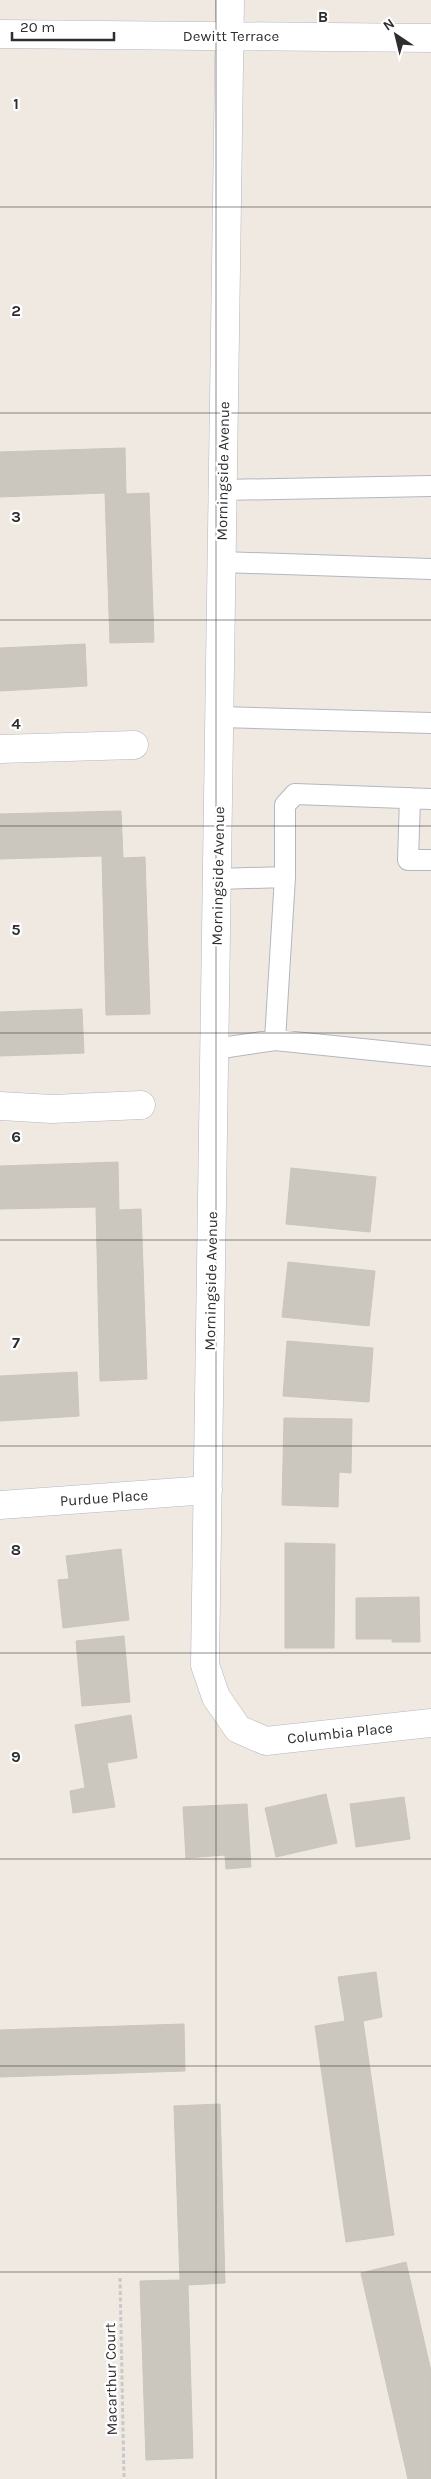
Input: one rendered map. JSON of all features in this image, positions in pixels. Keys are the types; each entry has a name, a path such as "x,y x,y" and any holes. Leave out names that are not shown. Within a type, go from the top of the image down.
{"street":[{"name":"Morningside Avenue","path":"230,0 231,36 222,490 218,879 205,1665 216,1697 238,1729 251,1734"},
{"name":"Dewitt Terrace","path":"0,34 431,38"},
{"path":"0,749 134,745"},
{"path":"0,1106 52,1109 141,1105"},
{"name":"Purdue Place","path":"0,1505 208,1490"},
{"name":"Columbia Place","path":"251,1734 266,1741 431,1723"}],"lane":[{"path":"222,490 431,486"},
{"path":"222,562 431,569"},
{"path":"220,716 431,723"},
{"path":"275,1040 285,877 285,806 295,794 431,799"},
{"path":"410,798 408,860 431,860"},
{"path":"218,879 285,877"},
{"path":"215,1049 275,1040 431,1056"}],"path":[{"name":"Macarthur Court","path":"120,2278 124,2479"}],"building":[{"path":"125,448 126,494 149,493 154,642 110,643 105,493 0,497 0,452"},
{"path":"85,644 87,686 0,691 0,648"},
{"path":"121,811 123,858 145,857 150,1014 106,1015 102,856 0,859 0,814"},
{"path":"82,1009 84,1053 0,1056 0,1012"},
{"path":"118,1162 119,1210 141,1209 147,1379 100,1381 96,1207 0,1209 0,1166"},
{"path":"291,1168 376,1177 370,1232 286,1224"},
{"path":"288,1262 375,1271 369,1326 282,1317"},
{"path":"287,1341 373,1348 369,1402 283,1396"},
{"path":"77,1372 79,1416 0,1421 0,1376"},
{"path":"284,1418 352,1419 351,1473 339,1472 338,1507 282,1505"},
{"path":"285,1543 335,1544 334,1648 285,1648"},
{"path":"121,1549 129,1620 63,1628 58,1580 69,1579 66,1556"},
{"path":"419,1597 420,1642 392,1642 392,1639 356,1639 356,1598"},
{"path":"124,1636 130,1702 82,1706 76,1641"},
{"path":"131,1715 137,1758 107,1763 115,1807 73,1813 70,1791 85,1788 75,1725"},
{"path":"326,1794 337,1843 276,1857 265,1808"},
{"path":"404,1797 410,1839 356,1847 350,1804"},
{"path":"247,1804 251,1867 226,1869 225,1855 186,1858 183,1807"},
{"path":"376,1972 382,2017 363,2021 394,2235 346,2242 315,2026 345,2021 338,1977"},
{"path":"184,2024 185,2071 0,2077 0,2030"},
{"path":"220,2104 225,2283 188,2285 193,2458 146,2460 140,2281 180,2280 174,2106"},
{"path":"406,2262 431,2371 431,2479 408,2479 361,2273"}]}
